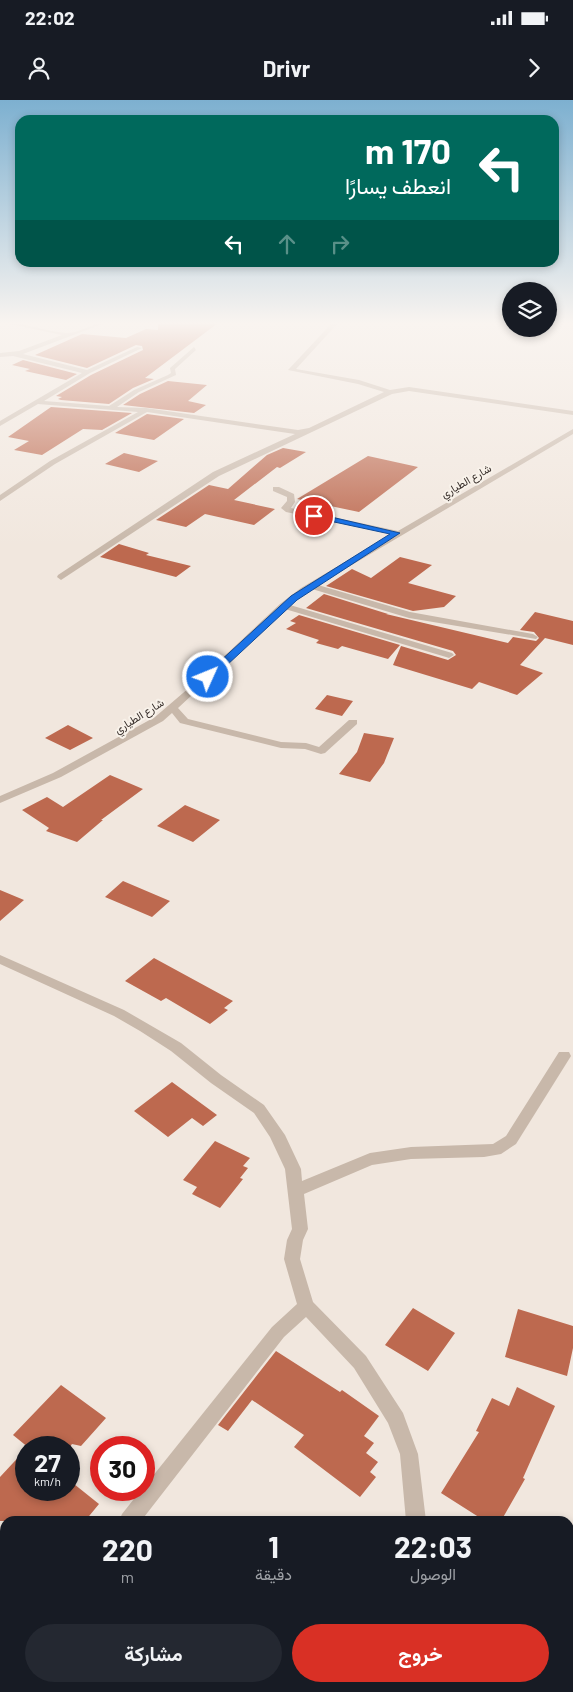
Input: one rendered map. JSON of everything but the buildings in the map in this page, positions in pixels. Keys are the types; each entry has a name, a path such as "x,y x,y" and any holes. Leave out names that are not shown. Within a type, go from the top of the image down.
{"street":[{"path":"0,424 43,397"},
{"path":"111,408 128,397"},
{"path":"60,577 216,474 379,397"},
{"path":"462,397 573,413"},
{"path":"35,402 95,408 146,410 290,432 304,432"},
{"path":"0,500 13,489 146,410"},
{"name":"شارع الطياري","path":"0,800 56,775 146,727 173,708 283,606 311,586 397,533 463,497 573,431"},
{"path":"276,489 291,496 291,502 285,508 288,510 397,533"},
{"path":"311,586 409,615 532,637"},
{"path":"283,606 449,654"},
{"path":"173,708 184,721 281,745 306,746 321,751 353,722"},
{"path":"0,959 119,1013 145,1028 176,1047 216,1080 259,1109 278,1135 282,1149 293,1169 300,1229 295,1240 292,1259 306,1306 360,1362 396,1419 409,1454 415,1516"},
{"path":"296,1191 370,1159 411,1153 484,1152 504,1146 511,1140 564,1056"},
{"path":"133,1516 278,1332 306,1306"}],"route":[{"path":"208,677 283,606 304,590 374,549 397,533 314,516"}]}
